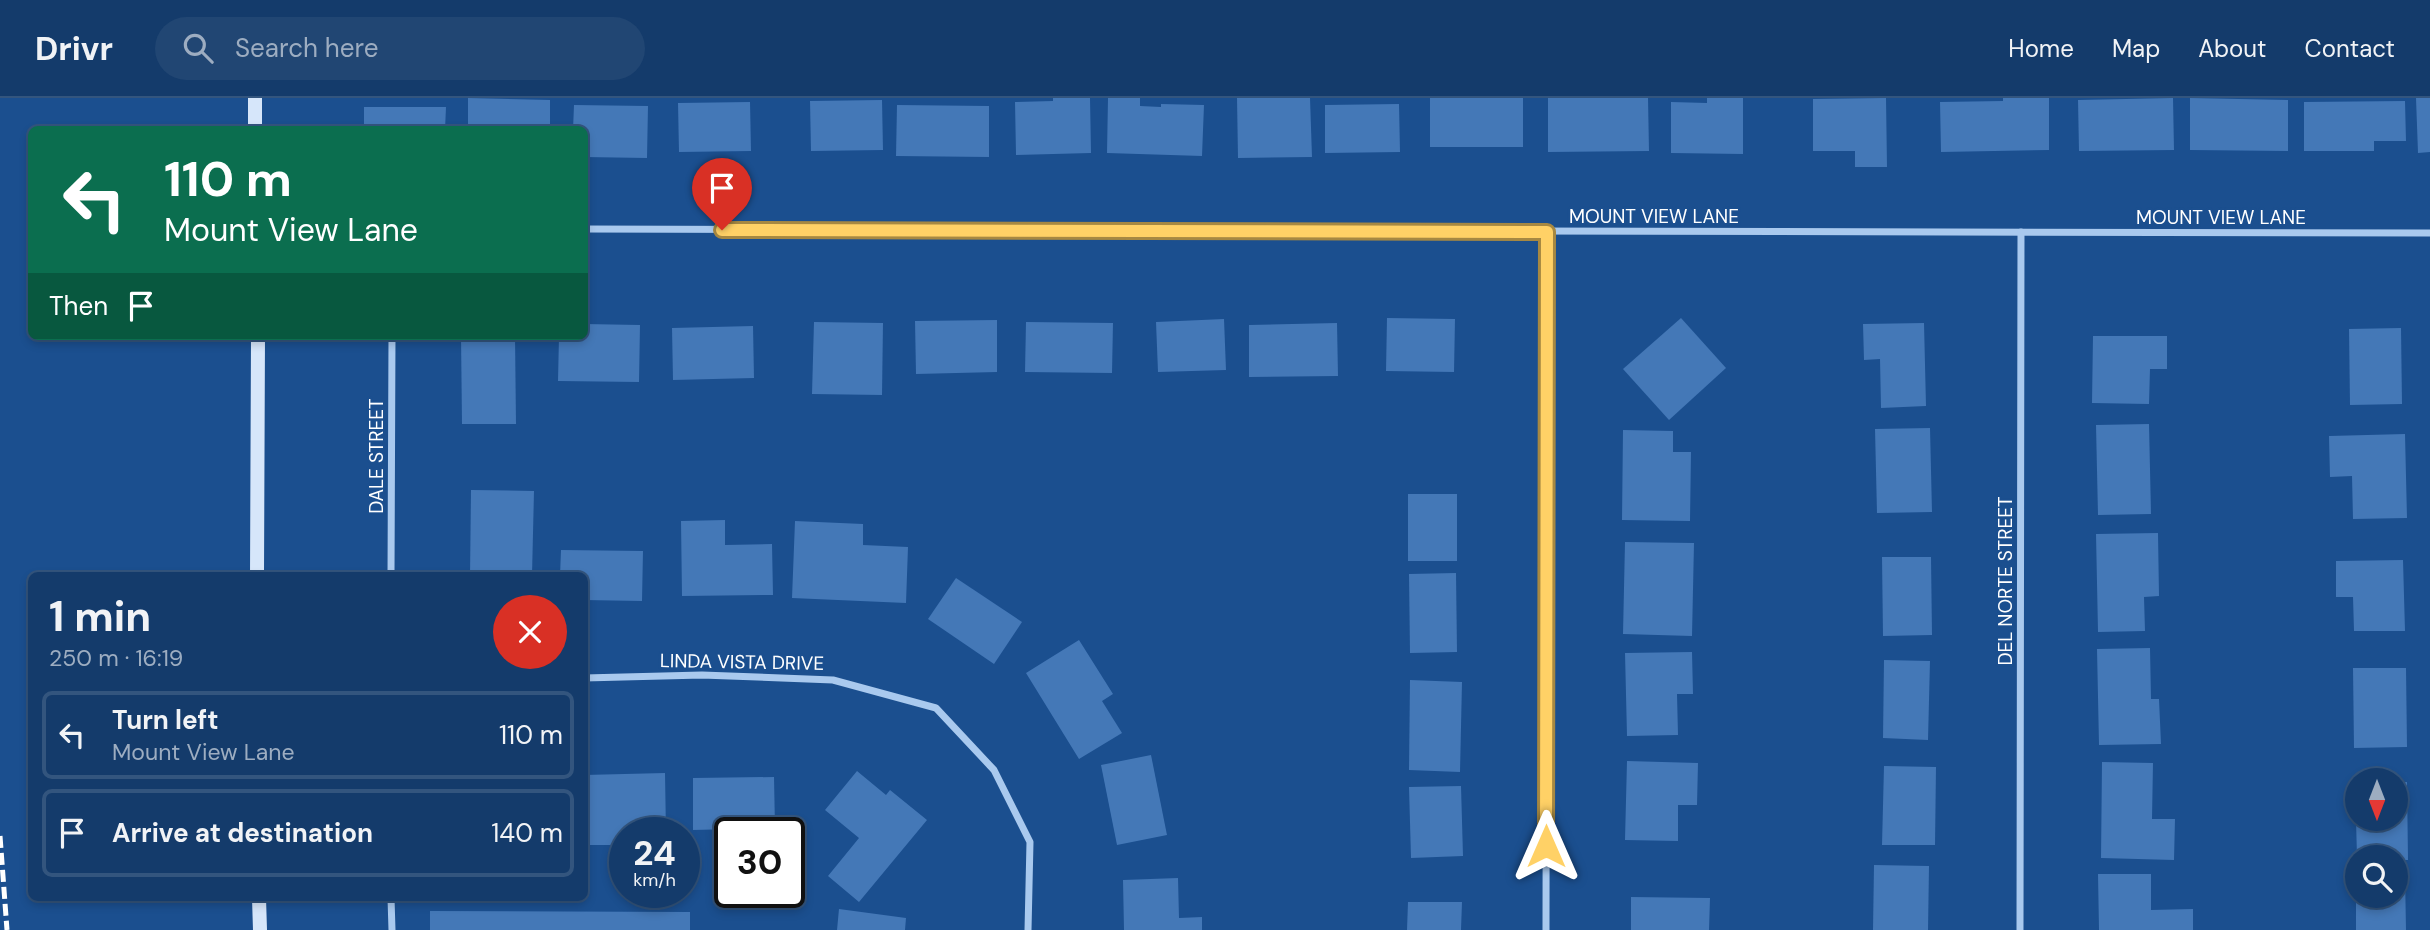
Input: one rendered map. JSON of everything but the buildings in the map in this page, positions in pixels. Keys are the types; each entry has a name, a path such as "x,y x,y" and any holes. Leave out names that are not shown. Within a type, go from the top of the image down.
{"main road":[{"path":"255,98 256,126"},
{"path":"257,572 258,340"},
{"path":"260,901 260,930"}],"street":[{"name":"MOUNT VIEW LANE","path":"588,229 2430,233"},
{"path":"1546,930 1547,232"},
{"name":"DEL NORTE STREET","path":"2020,930 2021,232"},
{"name":"DALE STREET","path":"391,572 392,340"},
{"name":"LINDA VISTA DRIVE","path":"588,678 702,675 833,680 936,708 994,770 1030,842 1028,930"},
{"path":"391,901 391,930"}],"railway":[{"path":"0,836 7,930"}],"route":[{"path":"722,230 1547,232 1546,846"}]}
